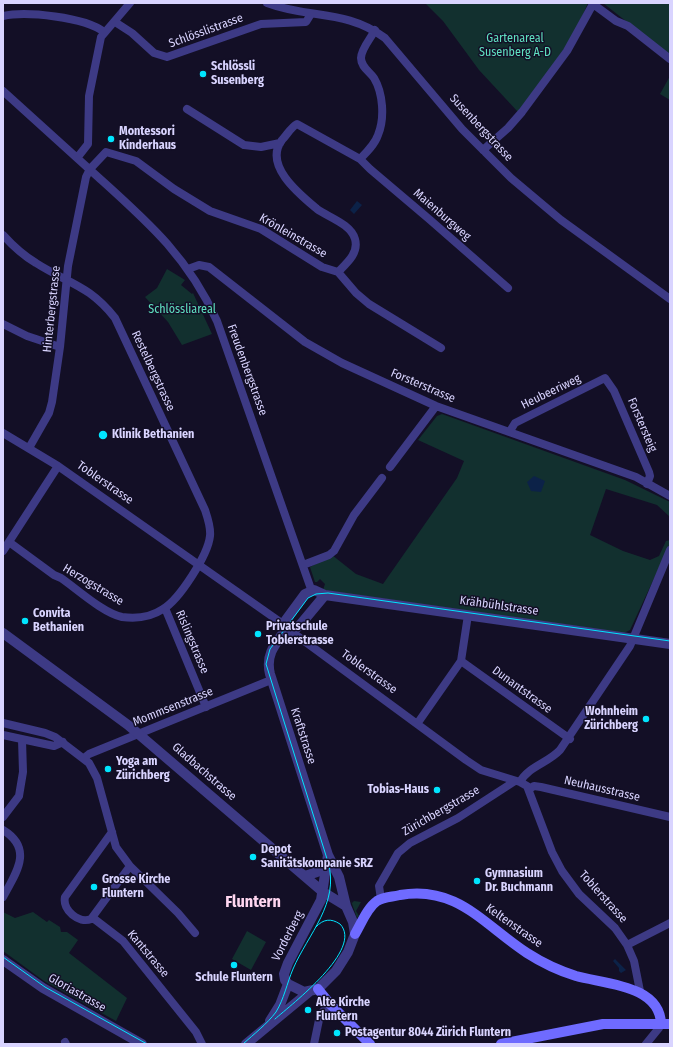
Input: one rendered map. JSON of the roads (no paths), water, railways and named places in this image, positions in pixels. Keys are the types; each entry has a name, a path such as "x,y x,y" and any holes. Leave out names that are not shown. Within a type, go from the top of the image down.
{"main road":[{"name":"Keltenstrasse","path":"381,899 418,893 443,897 481,918 527,953 552,966 575,975 640,991"},
{"path":"355,934 373,905 381,899"},
{"path":"314,991 330,1004 370,1044"},
{"path":"640,991 656,1007 665,1024"},
{"path":"501,1044 603,1024 665,1024"}],"street":[{"path":"77,158 88,144 89,96 100,41 104,32 115,22 130,3"},
{"name":"Susenbergstrasse","path":"266,3 288,10 340,17 375,30 392,44 462,129 511,178 549,210 670,299"},
{"path":"483,150 508,128 526,106 567,51 593,4 616,21 628,26 670,58"},
{"path":"3,16 26,14 54,16 95,27 104,32"},
{"name":"Schlösslistrasse","path":"115,22 132,33 154,53 167,57 261,24 306,22 311,14"},
{"path":"375,30 364,49 361,59 363,65 374,79 379,89 381,124 379,134 374,142 360,159 299,125 294,126 280,143 276,156 277,164 283,174 318,209 347,228 355,237 354,253 338,272 369,304 426,344 441,348"},
{"name":"Freudenbergstrasse","path":"3,92 157,231 188,269 209,304 216,321 311,590"},
{"path":"187,109 244,145 261,147 280,143"},
{"name":"Krönleinstrasse","path":"90,169 106,152 127,157 144,166 174,189 210,211 261,229 322,267 338,272"},
{"name":"Maienburgweg","path":"360,159 370,170 508,288"},
{"name":"Hinterbergstrasse","path":"29,448 49,413 60,347 67,279 85,182 90,169"},
{"name":"Restelbergstrasse","path":"3,235 35,263 67,279 97,298 115,318 210,524 209,545 199,565"},
{"name":"Forsterstrasse","path":"188,269 199,265 209,267 276,320 322,353 436,406 636,477 670,496"},
{"path":"3,324 27,336 60,347"},
{"name":"Heubeeriweg","path":"510,431 515,424 605,378"},
{"name":"Forstersteig","path":"605,378 614,391 649,472 650,476 647,484"},
{"path":"390,467 436,406"},
{"name":"Toblerstrasse","path":"3,433 58,466 199,565 481,770 517,781 528,789 544,832 562,871 579,894 615,928 627,945 634,961 640,991"},
{"path":"3,551 58,466"},
{"path":"303,565 329,555 334,551 354,515 382,478"},
{"name":"Herzogstrasse","path":"10,542 54,576 61,578 110,612 122,617 134,618 146,616 165,608 173,601 199,565"},
{"name":"Zürichbergstrasse","path":"381,899 379,886 398,853 410,843 458,818 517,781 528,772 556,755 570,739 633,639 670,550"},
{"path":"287,628 304,594 311,590"},
{"name":"Krähbühlstrasse","path":"311,590 318,591 325,595 670,644"},
{"path":"287,628 300,625 325,595"},
{"name":"Rislingstrasse","path":"165,608 206,707"},
{"path":"417,724 461,661 468,615"},
{"name":"Kraftstrasse","path":"287,628 269,655 268,665 271,680 327,860 339,877 346,906 353,922 355,934"},
{"name":"Gladbachstrasse","path":"3,633 139,734 323,892 346,906"},
{"name":"Dunantstrasse","path":"461,661 570,739"},
{"name":"Mommsenstrasse","path":"84,758 89,754 271,680"},
{"path":"3,723 45,733 63,742 84,758 92,767 97,778 116,847 130,866 178,913 195,933"},
{"path":"3,735 54,746 63,742"},
{"path":"3,817 19,796 23,772 22,740"},
{"name":"Neuhausstrasse","path":"528,789 534,786 541,787 670,817"},
{"path":"3,830 16,841 21,856 19,867 3,897"},
{"path":"112,832 65,897 64,906 73,915 83,920 93,918 130,866"},
{"path":"305,876 317,872 327,860"},
{"name":"Kraftstrasse","path":"323,892 327,860"},
{"name":"Vorderberg","path":"288,984 284,977 285,968 318,907 323,892"},
{"name":"Kantstrasse","path":"93,918 123,941 196,1032 202,1044"},
{"path":"627,945 670,924"},
{"path":"246,1044 268,1024 282,1016 314,991 341,964 353,943 355,934"},
{"name":"Gloriastrasse","path":"3,960 43,988 142,1044"},
{"path":"268,1024 280,1006 288,984 294,988 314,991"},
{"path":"314,1044 320,1015 330,1004"},
{"path":"646,1044 659,1028 665,1024"}],"water":[{"path":"357,201 362,205 354,214 350,210"},
{"path":"534,476 545,481 541,492 531,491 527,482"},
{"path":"615,959 626,970 621,973 619,971 619,968 613,961"}],"tram line":[{"path":"243,1044 265,1025 276,1012 299,956 321,918 330,891 331,877 328,862 266,664 270,649 308,598 316,594 328,593 670,641"},
{"path":"275,1019 323,975 334,961 342,947 345,935 340,924 327,920 321,922 316,927"},
{"path":"3,957 45,987 147,1044"}],"place":[{"name":"Schlössli Susenberg","path":"203,74"},
{"name":"Montessori Kinderhaus","path":"111,139"},
{"name":"Klinik Bethanien","path":"103,435"},
{"name":"Convita Bethanien","path":"25,621"},
{"name":"Privatschule Toblerstrasse","path":"258,634"},
{"name":"Wohnheim Zürichberg","path":"646,719"},
{"name":"Yoga am Zürichberg","path":"108,769"},
{"name":"Tobias-Haus","path":"437,790"},
{"name":"Depot Sanitätskompanie SRZ","path":"253,857"},
{"name":"Gymnasium Dr. Buchmann","path":"477,881"},
{"name":"Grosse Kirche Fluntern","path":"94,887"},
{"name":"Schule Fluntern","path":"234,965"},
{"name":"Alte Kirche Fluntern","path":"308,1010"},
{"name":"Postagentur 8044 Zürich Fluntern","path":"337,1033"}],"district":[{"name":"Fluntern","path":"253,903"}],"park label":[{"name":"Gartenareal Susenberg A-D","path":"515,46"},
{"name":"Schlössliareal","path":"182,310"}]}
